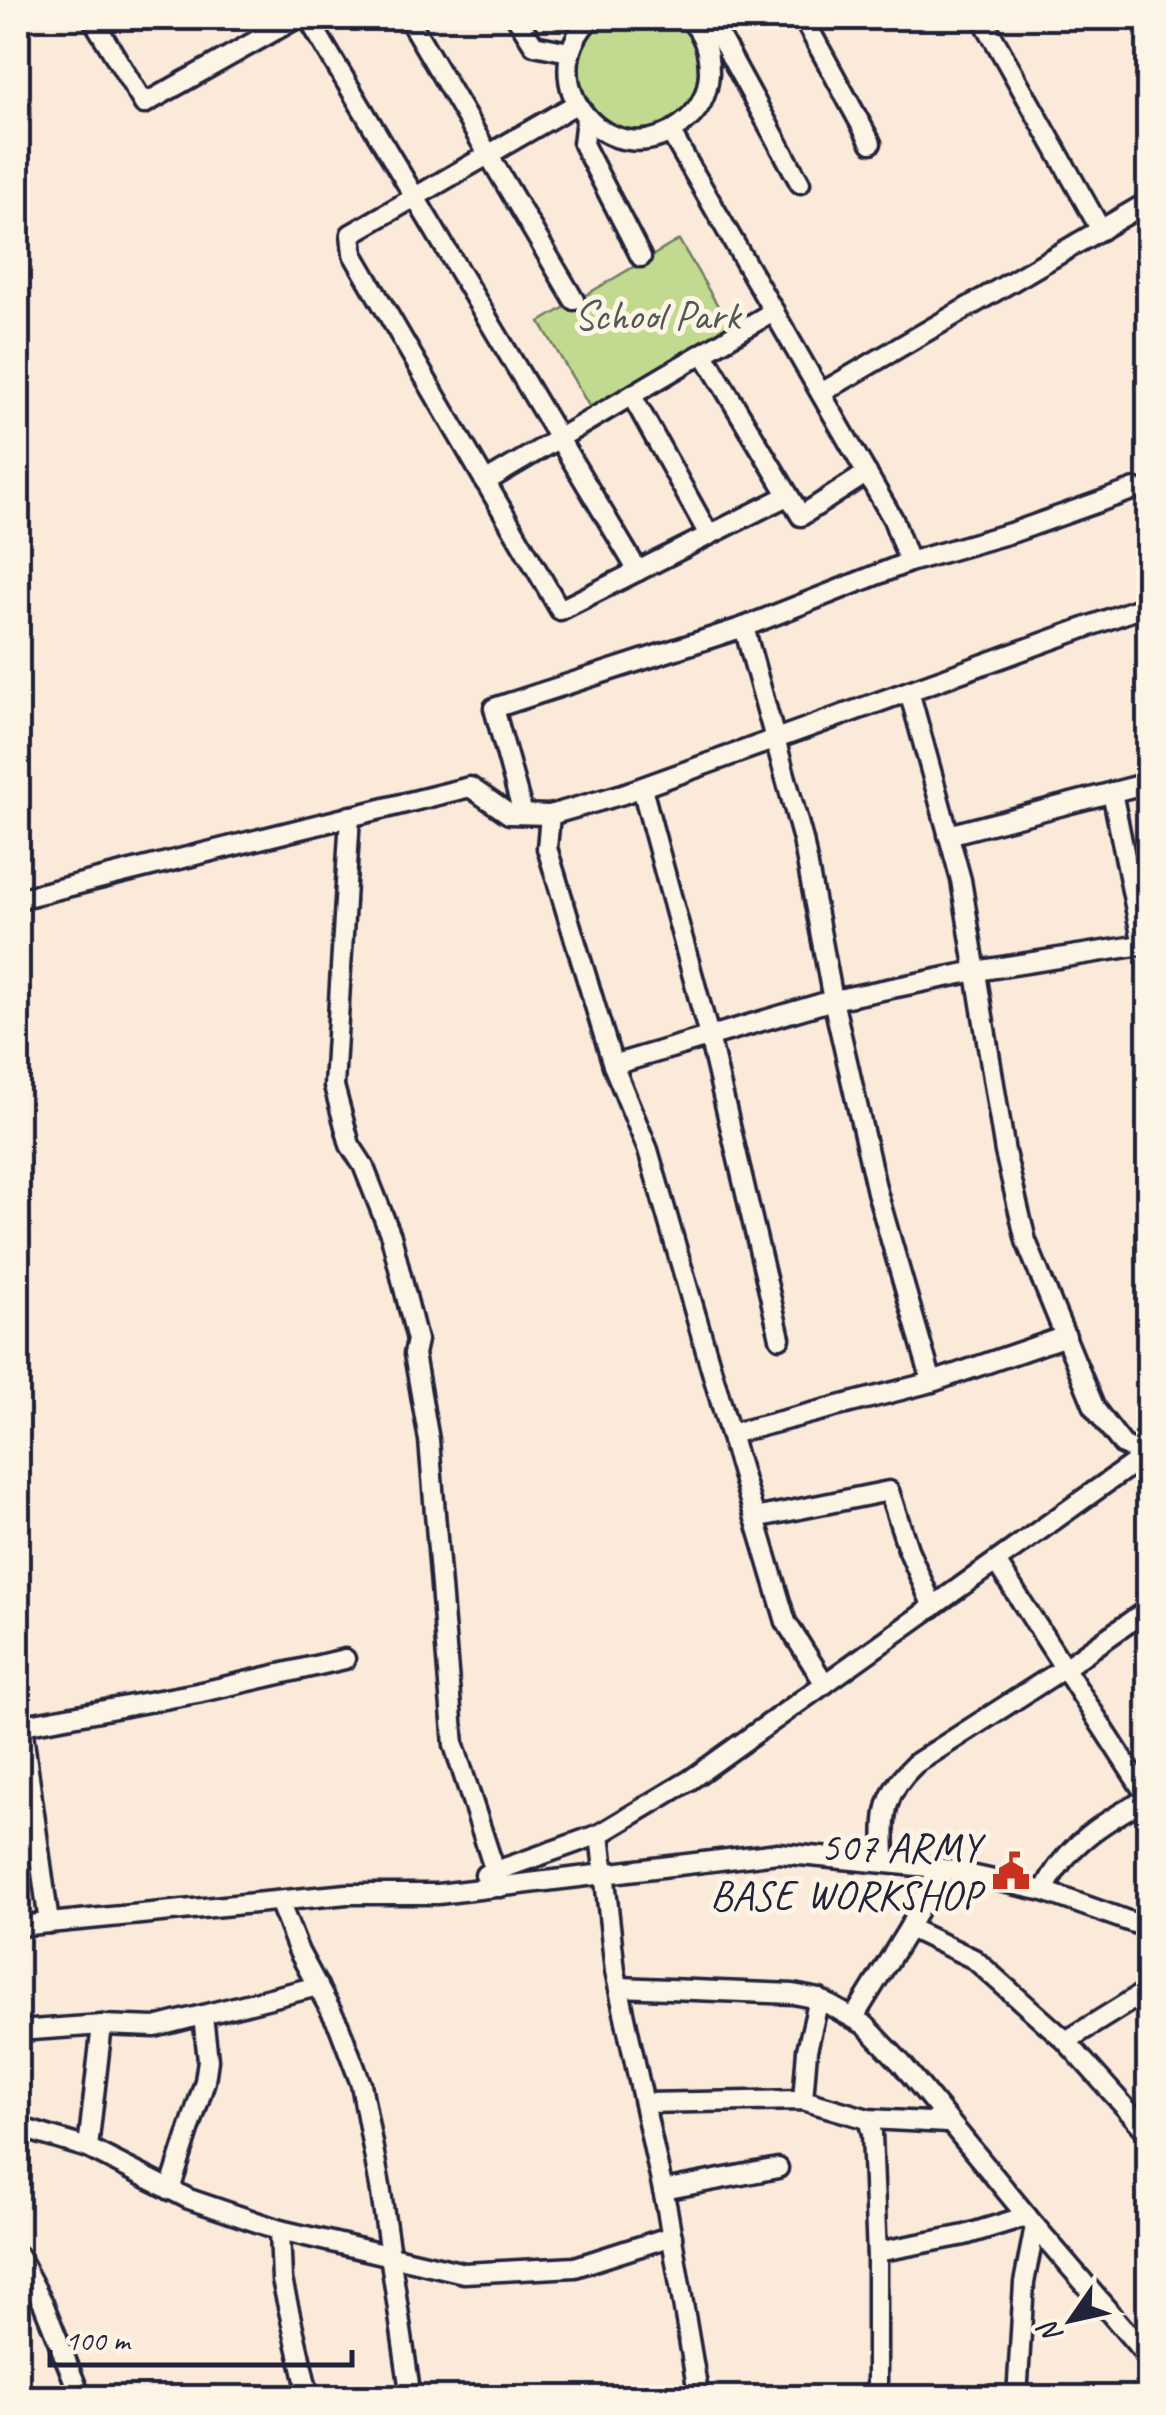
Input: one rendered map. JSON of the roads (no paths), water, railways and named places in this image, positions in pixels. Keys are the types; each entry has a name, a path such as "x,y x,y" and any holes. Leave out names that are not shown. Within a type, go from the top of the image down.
{"street":[{"path":"92,18 144,104 297,18"},
{"path":"308,18 638,571"},
{"path":"408,18 574,300"},
{"path":"518,18 534,45 570,52"},
{"path":"591,18 580,29 570,52 568,77 581,111 583,144 642,257"},
{"path":"803,18 871,143"},
{"path":"982,18 1101,230"},
{"path":"581,111 606,134 630,141 655,140 694,116 708,88 709,56 703,22"},
{"path":"703,22 800,182"},
{"path":"581,111 489,154 351,234 353,254 560,610 788,496"},
{"path":"671,132 894,518 909,562"},
{"path":"822,393 1148,202"},
{"path":"485,482 774,312"},
{"path":"704,354 800,516 867,473"},
{"path":"632,396 709,536"},
{"path":"524,814 494,708 744,627 909,562 1014,532 1135,490"},
{"path":"18,899 470,787 509,814 550,816 642,788 1148,605"},
{"path":"744,627 802,840 876,1192 932,1382"},
{"path":"18,1926 347,1894 438,1894 497,1879 600,1834 690,1780 1148,1457 1123,1445 1095,1409 1026,1241 1005,1152 961,880 909,691"},
{"path":"948,834 1148,783"},
{"path":"642,788 709,1036 780,1338"},
{"path":"613,1065 833,1000 1146,944 1112,792"},
{"path":"350,816 334,1086 350,1146 363,1165 391,1236 417,1340 414,1354 428,1440 454,1745 497,1879"},
{"path":"550,816 547,848 613,1065 648,1150 786,1622 825,1684"},
{"path":"730,1434 932,1382 1066,1336"},
{"path":"755,1518 889,1490 908,1549 933,1606"},
{"path":"996,1562 1148,1798 1101,1825 1080,1843 1055,1867 1044,1891"},
{"path":"885,1862 888,1800 895,1782 915,1764 1148,1609"},
{"path":"49,1923 20,1726 197,1693 345,1658"},
{"path":"600,1834 619,1987 663,2190 700,2398"},
{"path":"497,1879 604,1874 778,1853 939,1868 1044,1891 1148,1928"},
{"path":"854,2017 909,1928 939,1868"},
{"path":"279,1902 299,1952 339,2026 361,2084 412,2398"},
{"path":"909,1928 974,1959 1066,2041 1148,2133"},
{"path":"18,2031 102,2025 155,2027 318,1986"},
{"path":"619,1987 793,1994 819,1999 854,2017 902,2064 1148,2357"},
{"path":"1066,2041 1148,1990"},
{"path":"802,2100 807,2050 819,1999"},
{"path":"170,2190 205,2081 208,2060 204,2016"},
{"path":"88,2148 102,2025"},
{"path":"644,2103 802,2100 868,2120 949,2123"},
{"path":"868,2120 872,2134 877,2252 877,2398"},
{"path":"18,2126 88,2148 170,2190 280,2230 464,2273 556,2270 672,2236"},
{"path":"663,2190 778,2168"},
{"path":"877,2252 1031,2221"},
{"path":"1017,2398 1031,2221"},
{"path":"280,2230 282,2280 309,2398"},
{"path":"18,2256 81,2398"}],"place":[{"name":"507 ARMY BASE WORKSHOP","path":"1011,1871"}],"park label":[{"name":"School Park","path":"657,315"}]}
